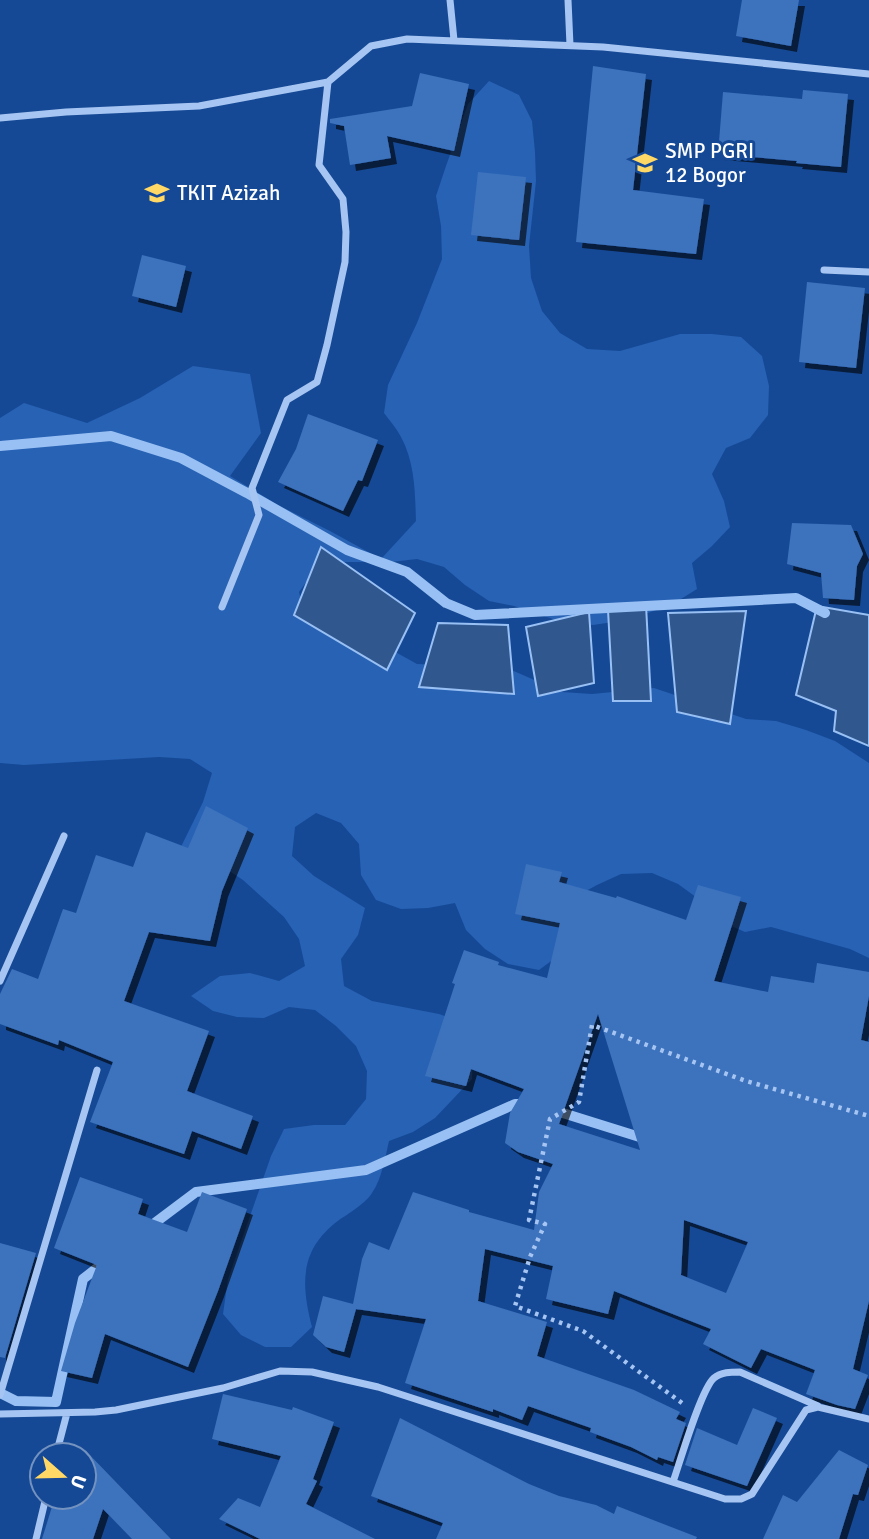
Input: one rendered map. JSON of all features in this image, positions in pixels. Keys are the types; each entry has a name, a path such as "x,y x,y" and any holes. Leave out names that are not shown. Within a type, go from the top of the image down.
{"street":[{"path":"450,0 454,40"},
{"path":"568,0 570,45"},
{"path":"0,118 200,106 328,82 371,46 407,39 603,47 869,74"},
{"path":"222,607 259,515 252,488 287,400 317,382 345,262 343,199 319,165 328,82"},
{"path":"824,270 869,272"},
{"path":"0,981 64,836"},
{"path":"0,1395 97,1070"},
{"path":"0,1414 116,1410 223,1388 280,1371 312,1372 378,1387 725,1499 741,1499 752,1494 806,1410 818,1407"},
{"path":"673,1482 704,1393 713,1378 727,1372 740,1372 818,1407 869,1419"},
{"path":"60,1441 67,1413"},
{"path":"36,1539 43,1511"}],"path":[{"path":"696,1414 583,1331 515,1306 530,1257 545,1224 529,1220 550,1119 579,1102 592,1025 746,1081 869,1116"}],"shaded area":[{"path":"489,81 519,95 532,121 536,181 529,246 531,278 542,311 560,333 587,349 620,351 680,334 741,337 762,356 769,386 768,415 750,438 726,448 712,474 724,501 730,527 692,563 697,589 673,604 620,621 593,625 565,623 514,606 489,601 444,567 417,559 338,562 315,570 299,592 306,618 390,649 417,664 507,668 562,692 592,694 654,688 746,719 776,721 835,741 869,763 869,958 850,949 771,927 745,932 720,921 700,900 678,884 652,873 621,874 575,897 562,953 539,970 508,964 485,949 466,930 455,903 401,909 376,900 361,875 359,844 341,823 316,813 295,827 292,856 314,876 365,908 358,935 341,959 344,986 372,1001 439,1014 467,1024 473,1052 472,1079 435,1118 413,1132 389,1141 381,1174 372,1193 326,1231 310,1256 305,1282 312,1327 291,1347 265,1347 241,1335 223,1314 228,1279 271,1156 284,1129 345,1125 366,1099 367,1071 356,1046 315,1010 289,1007 264,1018 237,1017 213,1011 191,996 220,976 250,973 279,981 305,966 299,939 284,917 243,880 220,865 173,863 203,802 212,773 190,759 159,757 24,765 0,763 0,418 24,403 87,423 140,398 193,366 250,374 261,433 230,476 278,505 381,559 416,521 409,457 399,434 384,413 388,385 417,323 442,259 441,226 436,196 468,104"},
{"path":"321,547 415,613 387,670 294,615"},
{"path":"646,605 651,701 613,701 608,610"},
{"path":"817,606 869,615 869,746 834,731 836,711 796,695"},
{"path":"746,611 730,724 677,712 668,613"},
{"path":"589,612 594,683 538,696 526,627"},
{"path":"438,623 508,625 514,694 419,687"}],"building":[{"path":"742,0 799,0 791,46 736,36"},
{"path":"593,66 646,74 633,190 704,199 696,254 576,242"},
{"path":"420,73 469,84 454,151 387,136 391,158 350,165 344,126 330,123 330,119 412,106"},
{"path":"803,90 848,94 841,167 718,154 723,92 802,99"},
{"path":"478,172 526,177 519,240 471,235"},
{"path":"142,255 186,266 176,307 132,296"},
{"path":"807,282 865,288 856,368 799,362"},
{"path":"308,414 378,440 362,481 358,480 343,511 278,482 296,449"},
{"path":"792,523 851,525 863,554 857,566 854,600 823,598 821,573 787,564"},
{"path":"206,806 248,828 222,891 210,941 149,932 124,1001 209,1031 187,1091 253,1116 241,1149 192,1131 184,1154 90,1122 113,1062 59,1040 58,1045 0,1024 0,994 12,969 38,979 63,909 76,913 96,855 133,867 146,832 188,848"},
{"path":"526,864 562,872 559,882 616,898 617,896 686,920 698,885 741,897 714,981 768,992 771,976 814,983 817,963 869,972 869,996 861,1040 869,1042 869,1301 853,1369 868,1375 855,1409 806,1394 815,1370 761,1349 751,1368 703,1344 711,1329 614,1291 608,1314 546,1299 553,1266 485,1249 478,1301 547,1322 537,1356 634,1390 680,1412 676,1419 686,1423 673,1462 658,1457 657,1460 590,1432 591,1428 528,1406 522,1420 405,1383 426,1319 356,1309 344,1352 326,1347 313,1335 323,1296 353,1304 362,1259 369,1242 389,1250 413,1192 469,1212 534,1230 539,1192 553,1164 518,1152 505,1143 510,1113 524,1089 471,1069 466,1086 425,1076 464,950 499,962 498,965 547,978 560,923 515,914","holes":["598,1014 640,1150 559,1124","684,1220 748,1242 726,1293 681,1275"]},
{"path":"80,1177 143,1199 138,1214 187,1232 202,1192 247,1209 188,1367 105,1334 92,1378 61,1371 75,1323 97,1265 54,1248"},
{"path":"0,1243 36,1253 5,1358 0,1357"},
{"path":"223,1394 292,1410 293,1407 334,1422 313,1479 317,1481 306,1504 375,1539 260,1539 219,1519 238,1498 260,1507 281,1456 212,1439"},
{"path":"753,1408 777,1418 747,1486 685,1465 697,1428 737,1445"},
{"path":"400,1418 529,1484 559,1496 596,1505 614,1514 617,1506 697,1537 436,1539 443,1523 371,1496"},
{"path":"839,1450 868,1465 858,1495 853,1494 839,1539 763,1539 783,1495 797,1502"},
{"path":"98,1463 171,1539 132,1539 103,1509 93,1539 42,1539 51,1511 98,1511"}],"waterway":[{"path":"0,446 111,436 181,458 347,550 407,572 446,603 475,615 796,598 825,613"},
{"path":"148,1228 196,1192 366,1170 515,1104 525,1104"},
{"path":"550,1109 646,1139"},
{"path":"0,1393 16,1401 56,1402 83,1279 106,1261"}],"place":[{"name":"SMP PGRI 12 Bogor","path":"645,163"},
{"name":"TKIT Azizah","path":"157,193"}]}
